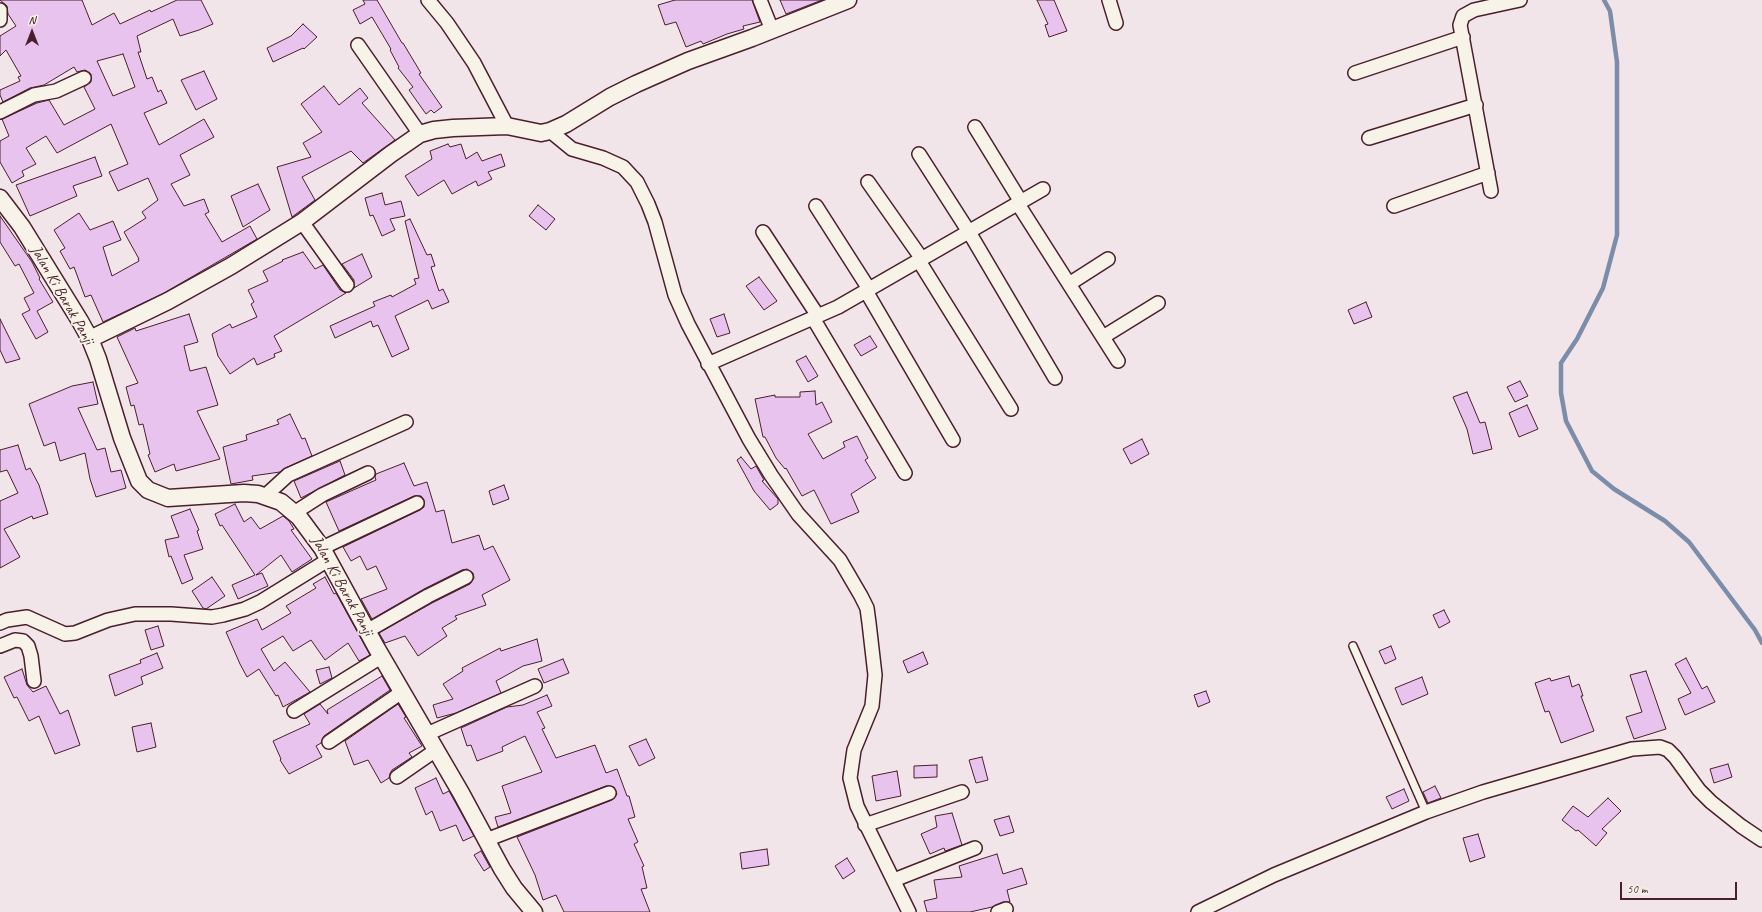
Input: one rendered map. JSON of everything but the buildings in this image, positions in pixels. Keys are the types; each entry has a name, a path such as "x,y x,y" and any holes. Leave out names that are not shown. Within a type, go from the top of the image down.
{"street":[{"path":"428,0 447,23 474,63 507,126"},
{"path":"760,0 772,30"},
{"path":"90,339 168,301 230,266 302,222 391,154 420,134 434,130 453,128 507,126 542,133 550,131 566,124 610,97 688,61 848,0"},
{"path":"1109,0 1116,23"},
{"path":"1491,191 1460,25 1463,16 1474,10 1520,0"},
{"path":"0,10 0,20"},
{"path":"1356,73 1463,37"},
{"path":"358,45 420,134"},
{"path":"0,112 34,95 56,91 84,78"},
{"path":"1369,138 1476,105"},
{"path":"975,127 1019,203 1118,361"},
{"path":"550,131 572,150 603,158 623,167 637,182 655,222 675,295 708,364 749,439 771,475 798,514 844,566 855,583 867,608 874,658 874,692 872,706 854,750 850,778 855,800 865,825 909,912"},
{"path":"919,154 969,232 1055,378"},
{"path":"1394,206 1488,173"},
{"path":"868,182 921,260 1012,409"},
{"path":"708,364 838,307 1043,189"},
{"name":"Jalan Ki Barak Panji","path":"0,198 22,227 80,320 90,339 98,359 122,438 139,481 148,490 168,498 244,493 265,496 281,502 294,513 316,538 381,657 427,734 486,840 514,888 534,912"},
{"path":"816,206 867,290 953,440"},
{"path":"302,222 347,285"},
{"path":"763,232 815,317 905,473"},
{"path":"1069,284 1108,259"},
{"path":"1103,337 1158,303"},
{"path":"265,496 288,475 406,422"},
{"path":"294,513 322,495 368,473"},
{"path":"0,623 7,620 27,617 54,630 70,634 83,631 108,620 135,614 171,614 212,617 222,616 245,609 260,602 325,554 417,503"},
{"path":"367,631 428,596 466,577"},
{"path":"0,646 15,640 23,641 28,646 31,656 34,681"},
{"path":"294,711 381,657"},
{"path":"427,734 535,686"},
{"path":"329,742 402,692"},
{"path":"1198,912 1274,875 1426,812 1483,792 1632,750 1660,747 1668,750 1675,757 1699,790 1711,802 1741,826 1762,840"},
{"path":"397,777 436,750"},
{"path":"865,825 962,792"},
{"path":"486,840 609,793"},
{"path":"894,880 975,848"}],"lane":[{"path":"1353,646 1426,812"}],"waterway":[{"path":"1604,0 1610,11 1617,62 1617,235 1603,288 1577,339 1561,363 1561,393 1566,421 1592,471 1614,489 1665,521 1689,542 1755,630 1762,643"}]}
